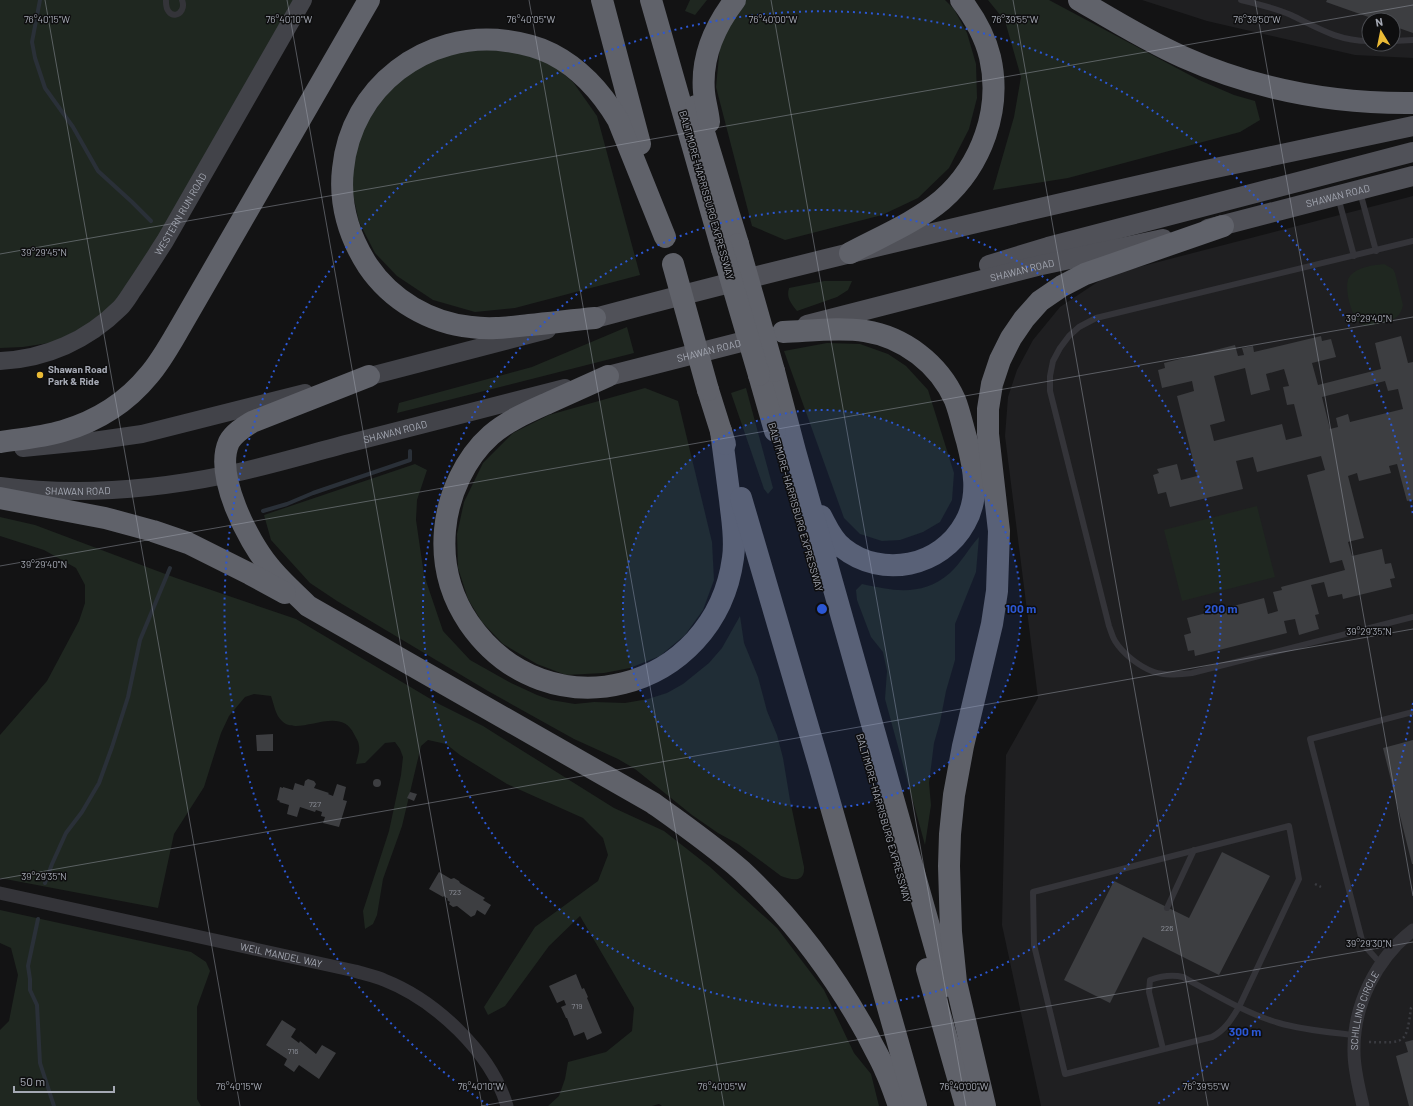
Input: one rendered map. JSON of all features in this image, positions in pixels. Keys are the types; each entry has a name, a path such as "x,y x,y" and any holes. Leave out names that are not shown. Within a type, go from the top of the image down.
{"highway":[{"path":"0,442 63,431 91,421 114,408 133,393 150,375 182,324 369,0"},
{"path":"602,0 665,237 708,390 818,761 916,1106"},
{"name":"BALTIMORE-HARRISBURG EXPRESSWAY","path":"651,0 730,246 966,1106"},
{"path":"663,0 714,163"},
{"path":"730,246 714,163 704,91 705,65 710,45 720,24 735,0"},
{"path":"850,253 918,217 941,201 955,188 969,171 986,135 993,94 993,76 990,56 974,17 961,0"},
{"path":"1079,0 1143,37 1182,56 1214,70 1250,82 1286,92 1322,98 1362,102 1413,103"},
{"path":"595,318 495,328 471,327 436,319 420,312 403,302 387,289 374,274 361,255 352,237 342,198 342,181 347,143 364,106 374,92 401,66 438,47 458,42 476,39 496,39 535,47 552,54 572,66 590,82 611,108 618,120 665,237"},
{"path":"984,1106 956,982 951,932 949,866 950,834 954,795 963,746 992,624 997,591 999,531 988,434 988,409 992,384 1000,360 1011,338 1024,319 1040,301 1062,286 1085,274 1223,226"},
{"path":"766,373 821,515 831,534 842,548 873,564 892,566 911,565 925,560 942,550 956,537 966,523 972,508 975,477 973,463 955,401 939,374 926,361 900,342 884,335 866,331 850,330 783,332"},
{"path":"308,606 269,567 257,550 242,522 229,488 226,475 227,450 230,441 238,431 252,422 369,376"},
{"path":"608,376 531,410 509,422 491,435 479,448 467,465 450,500 446,520 444,559 448,580 454,597 476,633 491,650 522,672 542,680 561,685 596,688 615,686 634,681 662,668 684,652 698,638 712,619 724,597 730,576 733,557 735,538 721,431"},
{"path":"795,451 942,969 984,1106"},
{"path":"0,498 106,518 153,531 188,543 250,574 308,606 653,803 708,843 742,871 798,930 854,1010 886,1071 899,1106"}],"main road":[{"name":"WESTERN RUN ROAD","path":"0,362 34,357 78,341 100,326 121,307 142,278 165,241 303,0"},
{"path":"0,449 92,442 142,434 710,287 850,253 1207,170 1413,126"},
{"path":"865,310 989,265 1048,247 1413,152"},
{"name":"SHAWAN ROAD","path":"0,486 48,490 90,490 163,485 226,475 1037,266 1223,226 1413,176"}],"street":[{"name":"WEIL MANDEL WAY","path":"0,893 355,971 384,979 410,992 436,1009 461,1032 480,1055 497,1082 507,1106"},
{"name":"SCHILLING CIRCLE","path":"1363,1106 1356,1072 1354,1035 1362,1001 1369,982 1381,964 1403,938 1413,930"}],"lane":[{"path":"166,0 166,8 169,13 174,15 179,14 183,9 182,0"},
{"path":"1241,0 1271,7 1330,35 1343,39 1361,41"},
{"path":"1401,41 1413,40"},
{"path":"1360,190 1376,250"},
{"path":"1338,196 1354,256"},
{"path":"1413,241 1096,318 1079,327 1069,336 1053,361 1050,376 1050,391 1109,626 1115,642 1126,654 1139,664 1155,672 1176,675 1192,673 1413,617"},
{"path":"1381,964 1363,944 1310,739 1413,712"},
{"path":"1289,826 1299,879 1239,1007 1227,1026 1212,1037 1065,1074 1034,945 1033,892 1194,850 1289,826"},
{"path":"1167,908 1194,850"},
{"path":"1163,1050 1149,992 1150,980 1167,975 1183,977 1239,1007 1278,1023 1310,1030 1354,1035"}],"path":[{"path":"1315,884 1321,887"},
{"path":"1369,1042 1400,1042 1407,1035 1411,1008 1413,1005"}],"shaded area":[{"path":"0,0 294,0 158,240 115,303 98,319 55,342 23,347 0,348"},
{"path":"690,0 707,0 695,15 685,11"},
{"path":"745,0 945,0 954,9 967,33 976,64 977,98 969,129 949,168 918,198 882,215 785,240 752,226 716,87 720,46 732,16"},
{"path":"988,0 1049,0 1199,80 1234,95 1255,101 1260,120 1240,132 1068,178 993,190 1014,117 1021,77 1005,21"},
{"path":"1142,0 1413,0 1413,58 1355,55 1207,21"},
{"path":"488,45 549,62 573,82 597,116 640,275 515,308 475,312 433,300 397,276 375,253 359,222 352,190 352,163 359,134 398,76 432,58"},
{"path":"1413,196 1413,1106 1041,1106 1002,925 1006,755 1038,698 1005,436 1008,397 1017,370 1033,340 1060,307 1108,275"},
{"path":"1384,264 1393,269 1395,273 1403,305 1402,308 1398,316 1393,319 1378,324 1363,325 1355,317 1349,302 1347,287 1348,280 1357,270"},
{"path":"824,281 852,281 848,290 837,297 797,311 789,298 789,288"},
{"path":"627,327 634,353 397,413 399,403 532,367"},
{"path":"827,343 860,344 888,354 906,366 928,390 954,473 952,500 940,522 923,532 900,540 882,541 860,534 844,518 784,351"},
{"path":"645,388 678,401 712,542 714,580 703,610 685,635 660,656 630,668 604,673 566,675 537,664 503,644 482,622 468,599 458,568 457,534 464,502 483,463 513,433 549,415"},
{"path":"746,388 773,488 768,494 764,489 731,393"},
{"path":"415,464 427,470 417,500 416,520 424,575 443,631 470,660 511,683 551,700 575,704 594,702 625,703 648,699 667,693 683,684 709,663 722,648 740,616 744,643 758,677 767,711 777,735 783,758 804,867 804,872 800,878 789,879 781,876 738,844 718,833 692,815 635,769 618,759 574,739 488,691 337,601 310,583 271,540 264,515"},
{"path":"1257,506 1275,577 1182,601 1164,530"},
{"path":"0,517 35,525 176,578 296,619 439,704 483,726 614,808 664,831 710,867 777,928 824,990 854,1053 871,1074 879,1106 662,1106 659,1104 652,1106 548,1106 559,1096 565,1079 568,1062 606,1052 632,1031 634,1008 580,916 549,946 505,1006 488,1015 484,1007 535,927 598,881 608,855 603,838 583,818 507,784 460,755 446,744 428,740 421,746 402,826 383,879 377,915 373,924 365,929 363,911 389,831 401,775 403,757 400,749 395,742 385,743 365,763 356,764 359,753 359,744 348,725 339,721 329,721 298,726 289,725 282,721 278,716 271,696 254,694 245,697 229,716 221,733 204,787 174,834 158,908 0,878 0,735 47,681 79,621 85,603 85,585 76,568 44,550 0,536"},
{"path":"979,537 976,572 955,624 955,660 934,743 929,783 931,805 925,845 885,699 887,671 883,652 871,637 857,600 856,590 862,584 897,590 918,589 929,586 950,573 958,565"},
{"path":"0,910 191,952 206,962 210,971 197,1007 197,1099 201,1106 0,1106 0,1030 9,1021 18,975 11,948 0,943"}],"building":[{"path":"1327,0 1413,0 1413,33 1401,29 1401,12 1361,12 1361,14 1326,2"},
{"path":"1321,336 1322,341 1331,339 1336,357 1312,363 1318,385 1381,369 1375,343 1401,336 1408,363 1413,362 1413,500 1407,501 1397,464 1389,466 1391,473 1359,481 1357,473 1348,476 1364,538 1348,542 1352,556 1382,549 1385,564 1391,563 1395,578 1390,579 1392,587 1343,599 1342,594 1328,597 1324,582 1311,585 1319,614 1315,615 1319,629 1299,635 1295,619 1284,621 1287,633 1195,656 1194,650 1188,651 1184,635 1191,633 1187,618 1264,598 1268,614 1278,611 1273,592 1282,590 1281,587 1345,570 1342,560 1330,563 1307,475 1325,470 1321,456 1257,472 1253,457 1236,461 1243,489 1170,507 1166,492 1158,494 1153,475 1159,473 1157,469 1177,464 1181,480 1197,476 1177,396 1194,391 1192,381 1162,388 1158,370 1165,368 1164,363 1235,345 1238,356 1244,355 1242,348 1253,346 1254,352","holes":["1245,368 1251,395 1270,390 1266,374 1284,369 1289,386 1283,387 1287,405 1294,404 1302,436 1286,440 1282,424 1214,441 1210,425 1225,421 1214,376","1385,381 1388,391 1398,389 1403,409 1350,422 1348,414 1336,418 1338,427 1330,429 1322,397"]},
{"path":"273,734 273,751 257,751 256,735"},
{"path":"1413,740 1413,864 1412,864 1383,748"},
{"path":"308,779 314,781 316,784 314,788 329,793 328,794 333,796 337,784 346,787 343,800 347,801 339,827 323,823 325,817 321,816 322,812 316,810 315,812 300,807 297,817 287,814 289,805 277,800 280,787 293,790 295,783 304,786 305,781"},
{"path":"377,779 380,780 380,786 377,787 374,786 373,783 374,780"},
{"path":"410,792 417,794 414,801 407,798"},
{"path":"1222,852 1270,876 1219,975 1143,937 1110,1003 1064,980 1114,881 1189,918"},
{"path":"439,872 451,879 454,878 485,898 483,900 491,905 485,915 477,910 475,915 471,917 457,906 453,907 449,904 450,902 444,896 443,897 429,889"},
{"path":"576,974 582,989 584,988 588,997 587,998 602,1033 587,1040 584,1032 574,1036 561,1007 566,1005 564,1000 557,1003 549,986"},
{"path":"282,1020 296,1029 291,1037 299,1043 300,1041 316,1054 322,1045 336,1053 319,1079 299,1065 294,1072 284,1065 287,1059 266,1045"},
{"path":"1413,1040 1413,1106 1409,1106 1396,1056 1408,1052 1405,1042"}],"waterway":[{"path":"40,0 32,42 35,58 45,88 73,127 98,171 151,221"},
{"path":"263,511 287,504 313,493 410,460 410,451"},
{"path":"45,883 66,833 82,812 99,783 128,697 140,640 170,568"},
{"path":"38,919 28,966 30,990 37,1005 40,1063 54,1106"}],"place":[{"name":"Shawan Road Park & Ride","path":"40,375"}]}
